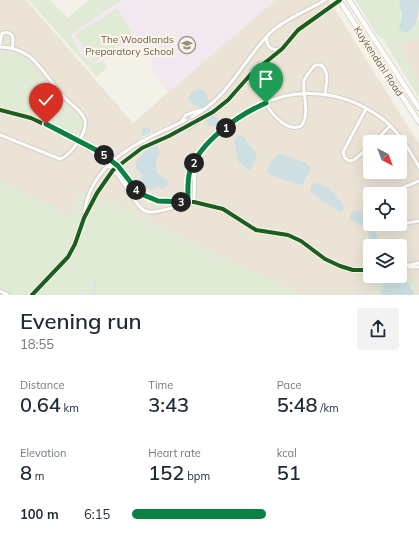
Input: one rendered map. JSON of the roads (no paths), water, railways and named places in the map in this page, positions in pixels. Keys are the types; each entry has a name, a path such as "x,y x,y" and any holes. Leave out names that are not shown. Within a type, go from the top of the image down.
{"main road":[{"name":"Kuykendahl Road","path":"340,0 419,122"},
{"name":"Kuykendahl Road","path":"349,0 419,108"}],"street":[{"path":"180,123 186,115 210,105 222,95 267,37 281,24 325,0"},
{"path":"32,295 68,257 75,244 84,218 105,180 118,166 142,148 183,129 189,128 205,118 228,100 251,74 282,49 306,24 340,0"},
{"path":"0,44 2,33 7,32 12,34 14,38 12,48"},
{"path":"267,37 267,42 270,48 275,51 282,49"},
{"path":"0,47 12,48 22,52 35,62 56,89 85,119 86,125 71,153 60,159 0,135"},
{"path":"266,103 270,111 276,117 290,127 298,128 301,126 305,119 304,82 315,65 321,65 325,68 327,73 325,94"},
{"path":"188,202 189,172 196,160 215,136 256,107 284,96 325,94 346,98 366,109 390,126 404,142 419,167"},
{"path":"222,95 228,100"},
{"path":"363,152 354,160 349,161 344,158 343,152 366,109"},
{"path":"0,110 31,118 86,146 93,148 118,166 135,189 150,199 166,202 194,202 223,209 256,230 288,235 301,241 325,259 353,270 363,270"},
{"path":"192,117 200,110"},
{"path":"84,218 85,202 90,190 112,162 140,141 186,120"},
{"path":"180,123 183,129"},
{"path":"381,135 390,126"},
{"path":"86,146 91,153 114,170 133,199 141,208 148,212 165,211 188,202"},
{"path":"194,202 194,172 196,160"},
{"path":"404,187 419,181"},
{"path":"407,223 419,221"},
{"path":"407,266 419,263"},
{"path":"407,267 419,267"},
{"path":"0,291 8,295"}],"waterway":[{"path":"94,295 95,282"}],"place":[{"name":"The Woodlands Preparatory School","path":"187,45"}]}
